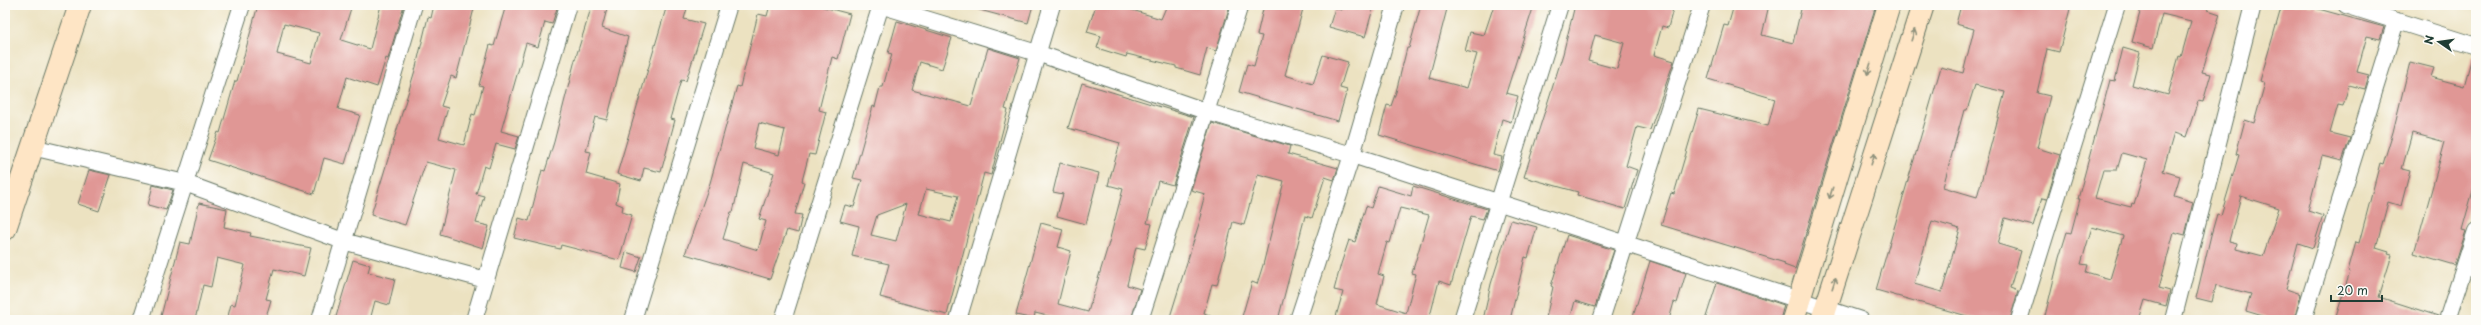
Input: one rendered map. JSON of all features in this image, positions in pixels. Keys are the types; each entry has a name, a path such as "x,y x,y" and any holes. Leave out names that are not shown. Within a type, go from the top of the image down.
{"main road":[{"path":"5,229 80,5"},
{"path":"1796,310 1889,5"},
{"path":"1823,314 1923,5"}],"street":[{"path":"141,320 242,5"},
{"path":"320,320 414,5"},
{"path":"474,320 568,5"},
{"path":"632,320 729,5"},
{"path":"783,320 881,5 1037,53 1208,112 1352,155 1626,245 1796,310 1862,320"},
{"path":"958,320 1052,5"},
{"path":"1140,320 1208,112 1240,5"},
{"path":"1298,320 1352,155 1396,5"},
{"path":"1462,320 1497,203 1560,5"},
{"path":"1601,320 1702,5"},
{"path":"2019,320 2117,5"},
{"path":"2173,320 2253,5"},
{"path":"2346,5 2476,46"},
{"path":"2304,320 2396,21"},
{"path":"32,147 185,183 343,241 486,280"},
{"path":"2447,320 2476,231"}],"building":[{"path":"258,5 352,5 341,40 370,49 381,5 404,5 388,59 386,58 377,87 347,77 338,109 360,115 345,164 324,158 314,194 208,160 218,132 220,133 235,81 237,81","holes":["284,24 319,33 311,63 277,54"]},
{"path":"434,5 475,5 456,78 451,76 441,106 448,108 439,138 464,145 472,114 475,115 483,86 479,85 490,45 494,46 506,5 558,5 552,24 545,22 538,47 526,43 501,131 519,136 515,149 496,144 489,168 484,166 476,194 484,196 476,223 489,226 483,248 440,234 456,170 426,162 405,225 371,215 416,67 428,17 431,18"},
{"path":"592,5 608,5 602,28 628,37 607,120 595,117 586,151 591,152 586,174 620,184 616,203 623,206 622,212 632,215 619,260 561,245 560,249 514,238 519,218 529,221 542,170 545,171 554,142 575,60"},
{"path":"667,5 688,5 684,19 704,24 686,81 681,80 670,119 675,120 661,172 644,168 641,181 617,174"},
{"path":"770,5 816,5 850,14 838,59 832,57 819,110 826,112 815,155 809,154 802,181 804,182 795,214 802,215 798,233 787,230 770,279 685,254 710,183 737,86 740,87 758,14 767,16","holes":["759,123 785,130 779,155 753,148","744,164 774,173 759,219 766,221 758,250 723,239 731,212 733,212"]},
{"path":"977,5 1033,5 1028,23 976,9"},
{"path":"1096,5 1126,5 1126,8 1161,19 1167,5 1230,5 1216,51 1207,48 1200,75 1176,68 1176,66 1127,54 1126,57 1097,48 1101,36 1087,32"},
{"path":"1264,5 1304,5 1285,75 1313,84 1323,55 1348,62 1340,88 1347,90 1338,121 1239,92 1247,64 1254,66 1262,36 1257,35"},
{"path":"1342,5 1374,5 1365,37 1329,27 1335,8 1341,10"},
{"path":"1421,5 1448,5 1429,78 1467,88 1477,54 1465,51 1470,32 1484,35 1494,5 1534,5 1506,93 1518,96 1511,122 1502,119 1493,155 1502,157 1498,171 1379,135 1387,105 1391,106 1396,92 1407,48 1409,48"},
{"path":"1575,5 1674,5 1668,28 1662,26 1654,55 1674,61 1650,130 1637,127 1626,166 1637,170 1625,209 1577,195 1578,192 1524,177 1563,54","holes":["1595,35 1624,43 1617,69 1588,61"]},
{"path":"1734,5 1769,5 1762,35 1793,43 1802,5 1876,5 1795,269 1784,265 1785,263 1661,225 1671,193 1674,194 1699,109 1768,126 1775,99 1708,79 1724,25 1728,26"},
{"path":"1961,5 2071,5 2059,52 2047,49 2037,93 2050,96 2037,148 2060,155 2047,199 2042,198 2033,226 2005,218 1998,244 2021,251 2010,288 2018,291 2010,320 1981,320 1876,290 1941,67 1963,73 1974,29 1956,24","holes":["1975,85 2005,92 1977,197 1943,187 1964,110 1967,110","1932,221 1960,229 1942,292 1914,284"]},
{"path":"2142,5 2209,5 2208,10 2220,14 2202,72 2211,74 2203,102 2198,101 2186,137 2174,133 2163,171 2180,176 2174,196 2193,202 2185,235 2174,232 2159,288 2170,291 2166,306 2145,300 2139,320 2044,320 2067,232 2071,233 2080,199 2078,199 2110,80 2115,81 2123,48 2140,53 2132,85 2168,95 2191,21 2162,14 2153,48 2132,42","holes":["2122,153 2147,160 2134,205 2132,204 2131,207 2095,198 2103,170 2117,170","2092,227 2123,236 2110,279 2086,272 2088,265 2081,264"]},
{"path":"2282,5 2316,5 2315,8 2384,27 2380,39 2367,36 2357,72 2369,75 2365,89 2349,85 2343,106 2338,105 2330,133 2350,138 2342,161 2322,156 2308,211 2323,216 2313,248 2298,243 2286,289 2301,294 2294,320 2276,320 2246,311 2251,294 2216,285 2212,302 2196,298 2217,214 2221,215 2239,155 2236,154 2245,120 2254,123 2265,83 2260,81","holes":["2241,196 2279,208 2263,256 2236,249 2237,243 2229,241"]},
{"path":"897,21 952,38 942,69 920,62 912,90 971,106 988,48 1020,58 1005,109 1008,110 991,175 984,173 947,315 880,297 889,264 852,256 859,226 840,221 845,205 854,207 862,180 853,178 873,106 875,107 880,87 883,87 892,54 888,53","holes":["926,189 958,196 951,222 919,214","906,204 896,241 871,235 877,215"]},
{"path":"2472,57 2476,57 2476,180 2462,230 2466,231 2455,265 2414,253 2445,142 2412,133 2402,169 2410,171 2401,206 2388,202 2376,248 2389,252 2388,254 2392,255 2379,297 2438,316 2438,320 2335,320 2350,272 2348,271 2356,242 2359,243 2380,163 2383,164 2393,132 2410,62 2434,68 2431,77 2464,86"},
{"path":"1082,83 1194,117 1173,185 1158,181 1147,223 1152,224 1145,249 1136,247 1127,285 1140,289 1131,320 1065,320 1035,313 1034,319 1016,315 1041,223 1063,229 1058,247 1071,251 1058,304 1088,312 1108,246 1123,189 1108,185 1120,143 1068,128"},
{"path":"1212,123 1290,146 1288,154 1338,168 1334,180 1325,177 1312,218 1305,216 1278,320 1241,320 1252,282 1257,284 1263,265 1284,181 1258,174 1244,225 1233,222 1217,285 1212,284 1204,313 1210,315 1209,320 1169,320 1202,214 1200,213 1205,194 1191,190"},
{"path":"1060,163 1099,173 1086,224 1057,216 1063,194 1053,192"},
{"path":"89,170 111,175 99,211 78,204"},
{"path":"153,185 173,190 166,210 148,205"},
{"path":"1378,186 1411,196 1413,186 1487,209 1483,219 1471,216 1451,285 1439,281 1429,320 1335,320 1343,292 1334,290 1341,264 1349,240 1355,242 1366,206 1371,208","holes":["1400,208 1429,215 1412,273 1416,274 1406,313 1377,304 1384,276 1378,274 1387,242 1390,243"]},
{"path":"199,203 227,209 224,227 251,233 250,236 311,248 304,276 274,269 266,299 271,300 265,320 227,320 231,304 235,305 245,265 217,258 211,287 203,285 195,320 160,320 180,242 190,244"},
{"path":"1511,220 1537,227 1528,258 1525,257 1510,320 1483,320 1491,284"},
{"path":"1567,235 1614,250 1595,307 1575,301 1570,320 1555,320 1546,318 1553,287 1551,286"},
{"path":"626,252 641,257 636,272 622,268"},
{"path":"353,260 370,265 368,272 395,279 389,305 375,301 370,320 335,320"},
{"path":"1650,261 1686,273 1677,303 1674,302 1669,320 1632,320"},
{"path":"1717,283 1784,305 1780,320 1705,320"}]}
